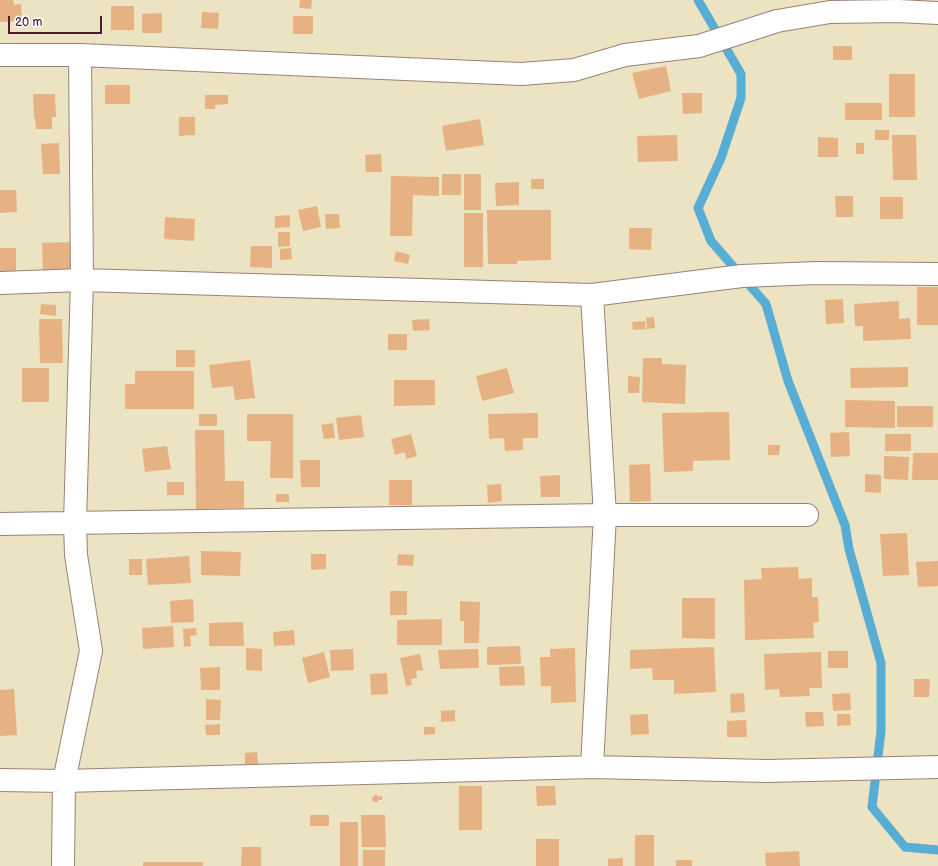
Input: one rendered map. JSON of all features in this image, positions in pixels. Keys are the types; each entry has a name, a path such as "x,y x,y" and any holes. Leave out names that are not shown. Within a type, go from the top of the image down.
{"street":[{"path":"0,55 80,55 521,74 574,70 626,55 699,46 778,21 830,12 898,11 938,13"},
{"path":"63,866 64,781 91,651 76,554 75,523 82,280 80,55"},
{"path":"0,283 82,280 592,295 742,276 817,273 938,274"},
{"path":"592,295 605,516 592,767"},
{"path":"0,524 605,516 807,515"},
{"path":"0,780 64,781 592,767 766,771 938,768"}],"building":[{"path":"0,0 13,0 14,5 21,4 22,21 0,22"},
{"path":"300,0 312,0 311,9 299,8"},
{"path":"111,6 134,6 134,30 111,30"},
{"path":"202,12 219,13 218,29 201,28"},
{"path":"162,13 162,33 142,33 142,14"},
{"path":"293,16 313,16 313,34 293,34"},
{"path":"833,46 852,46 852,60 833,60"},
{"path":"666,66 671,91 639,99 632,73"},
{"path":"889,74 915,74 915,117 889,117"},
{"path":"105,85 130,85 130,104 105,104"},
{"path":"682,93 702,93 702,113 683,114"},
{"path":"33,94 55,94 56,117 52,117 52,129 36,129"},
{"path":"205,95 228,95 228,104 215,105 215,109 205,109"},
{"path":"845,103 882,103 882,120 845,120"},
{"path":"179,117 195,117 195,135 179,136"},
{"path":"480,119 484,145 446,151 442,126"},
{"path":"875,130 889,130 889,140 875,140"},
{"path":"677,135 678,161 638,162 637,136"},
{"path":"892,135 916,135 917,180 893,180"},
{"path":"818,137 838,138 838,157 818,157"},
{"path":"59,143 60,174 43,174 41,144"},
{"path":"856,143 864,143 864,154 856,154"},
{"path":"381,154 382,172 366,172 365,155"},
{"path":"442,174 461,174 461,195 442,195"},
{"path":"464,174 481,174 481,210 464,210"},
{"path":"391,176 439,177 439,196 413,195 412,236 390,236"},
{"path":"531,179 544,179 544,189 531,189"},
{"path":"519,182 519,205 496,206 495,183"},
{"path":"0,190 16,190 17,212 0,213"},
{"path":"835,196 853,196 853,217 836,217"},
{"path":"880,197 903,197 903,219 880,219"},
{"path":"317,206 321,227 303,231 298,210"},
{"path":"487,210 551,210 551,260 517,261 517,264 488,264"},
{"path":"464,213 483,213 483,267 464,267"},
{"path":"325,214 339,214 340,228 326,229"},
{"path":"290,215 290,227 275,228 275,216"},
{"path":"165,217 195,219 194,241 164,239"},
{"path":"629,228 652,228 651,250 629,249"},
{"path":"278,232 290,232 290,246 278,247"},
{"path":"70,242 71,273 43,274 42,243"},
{"path":"251,246 272,246 272,268 250,267"},
{"path":"0,248 16,248 16,274 0,274"},
{"path":"291,248 292,259 280,260 280,249"},
{"path":"396,251 410,255 408,264 394,261"},
{"path":"917,287 938,287 938,325 917,325"},
{"path":"843,299 844,323 826,324 825,300"},
{"path":"899,301 899,319 910,318 911,339 863,341 863,326 855,326 854,304"},
{"path":"41,304 56,305 56,316 40,314"},
{"path":"654,317 655,328 647,329 646,318"},
{"path":"39,319 62,319 63,363 40,363"},
{"path":"429,319 430,330 413,331 412,320"},
{"path":"645,321 646,329 633,330 632,322"},
{"path":"388,334 407,334 407,350 388,350"},
{"path":"176,350 195,350 195,367 176,367"},
{"path":"643,358 662,358 662,364 686,365 685,404 642,402"},
{"path":"250,360 255,398 235,400 233,386 212,388 209,365"},
{"path":"908,367 908,387 851,388 850,368"},
{"path":"22,368 49,368 49,402 22,402"},
{"path":"507,368 514,393 482,401 476,376"},
{"path":"135,371 194,371 194,409 125,409 125,384 135,384"},
{"path":"628,376 640,377 639,393 628,393"},
{"path":"394,380 435,380 435,405 394,406"},
{"path":"845,400 895,401 895,428 845,427"},
{"path":"897,406 933,406 933,427 897,427"},
{"path":"729,412 730,460 693,461 693,471 664,472 662,413"},
{"path":"538,413 538,438 523,438 523,450 505,451 504,438 489,439 488,414"},
{"path":"199,414 217,414 217,426 199,426"},
{"path":"247,414 293,414 293,478 270,478 271,441 247,441"},
{"path":"361,415 364,437 339,440 336,418"},
{"path":"333,423 335,438 324,439 321,425"},
{"path":"195,430 224,430 225,481 244,481 244,508 196,509"},
{"path":"849,432 850,456 831,457 830,433"},
{"path":"411,434 417,456 406,459 405,452 395,455 391,439"},
{"path":"885,434 911,434 911,451 885,451"},
{"path":"768,445 780,445 779,455 768,455"},
{"path":"167,446 171,469 145,472 142,449"},
{"path":"913,453 938,453 938,480 912,480"},
{"path":"884,456 909,457 908,480 884,479"},
{"path":"300,460 320,460 320,487 301,487"},
{"path":"650,464 651,501 630,502 629,465"},
{"path":"865,474 881,475 881,493 865,492"},
{"path":"560,475 560,497 541,497 540,476"},
{"path":"389,480 412,480 412,505 389,505"},
{"path":"167,482 184,482 184,495 167,495"},
{"path":"501,484 502,501 488,503 487,485"},
{"path":"276,494 289,494 289,502 276,502"},
{"path":"907,533 909,575 883,576 880,534"},
{"path":"201,551 241,552 240,576 201,575"},
{"path":"311,554 326,554 326,569 311,570"},
{"path":"398,554 414,555 413,566 397,565"},
{"path":"189,556 191,583 148,585 146,559"},
{"path":"129,559 142,559 142,575 129,575"},
{"path":"938,561 938,586 918,587 916,562"},
{"path":"798,567 799,579 812,578 812,597 818,597 819,622 813,623 814,638 745,640 744,580 762,579 761,568"},
{"path":"390,591 407,591 407,615 390,615"},
{"path":"682,598 715,598 715,639 682,638"},
{"path":"193,599 194,622 171,623 170,601"},
{"path":"460,601 480,602 479,643 464,643 464,621 460,621"},
{"path":"442,619 442,645 397,645 397,620"},
{"path":"243,622 244,646 209,646 209,623"},
{"path":"173,626 174,647 143,649 142,628"},
{"path":"196,628 197,635 190,636 191,646 184,647 183,629"},
{"path":"294,630 295,645 274,646 273,632"},
{"path":"520,646 521,664 487,665 487,647"},
{"path":"714,647 716,692 674,694 674,680 653,680 652,668 630,669 630,650"},
{"path":"246,648 262,649 262,671 246,670"},
{"path":"575,648 576,702 551,703 551,686 541,686 540,657 550,657 550,649"},
{"path":"353,649 354,670 331,671 330,650"},
{"path":"478,649 479,668 440,669 438,650"},
{"path":"828,651 848,651 848,668 828,668"},
{"path":"324,652 330,677 308,683 302,658"},
{"path":"821,652 822,688 809,688 810,696 780,697 779,689 765,690 764,654"},
{"path":"420,654 423,670 416,671 417,678 411,679 412,685 406,686 400,658"},
{"path":"524,666 525,685 500,686 499,667"},
{"path":"220,667 220,690 201,690 200,668"},
{"path":"387,673 388,694 371,695 370,674"},
{"path":"914,679 930,679 929,697 914,697"},
{"path":"14,689 17,735 0,736 0,690"},
{"path":"744,693 745,712 731,713 730,694"},
{"path":"850,693 851,710 833,711 832,694"},
{"path":"206,699 221,700 220,720 206,720"},
{"path":"455,710 455,721 441,722 441,711"},
{"path":"805,712 823,712 824,726 806,727"},
{"path":"648,714 649,734 631,735 630,715"},
{"path":"837,714 850,714 851,725 837,726"},
{"path":"746,720 747,737 727,737 727,721"},
{"path":"220,724 220,735 206,735 205,725"},
{"path":"424,727 435,727 435,734 424,735"},
{"path":"257,752 258,764 245,764 245,753"},
{"path":"459,786 482,786 482,830 459,830"},
{"path":"536,786 555,786 556,805 537,806"},
{"path":"374,795 378,795 378,797 382,796 382,800 378,800 378,802 372,801 372,797 374,797"},
{"path":"310,815 329,815 329,826 310,826"},
{"path":"361,815 385,815 386,847 362,847"},
{"path":"340,822 358,822 358,866 340,866"},
{"path":"635,835 654,835 654,866 635,866"},
{"path":"536,839 559,839 559,866 536,866"},
{"path":"242,847 261,847 261,866 241,866"},
{"path":"363,850 385,850 385,866 363,866"},
{"path":"799,851 800,866 766,866 765,853"},
{"path":"623,858 623,866 608,866 608,859"},
{"path":"676,860 692,860 692,866 676,866"},
{"path":"143,862 203,862 203,866 143,866"}],"waterway":[{"path":"698,0 741,74 741,98 721,158 698,208 711,241 766,304 788,381 845,525 849,549 881,663 881,731 872,807 905,847 938,850"}]}
